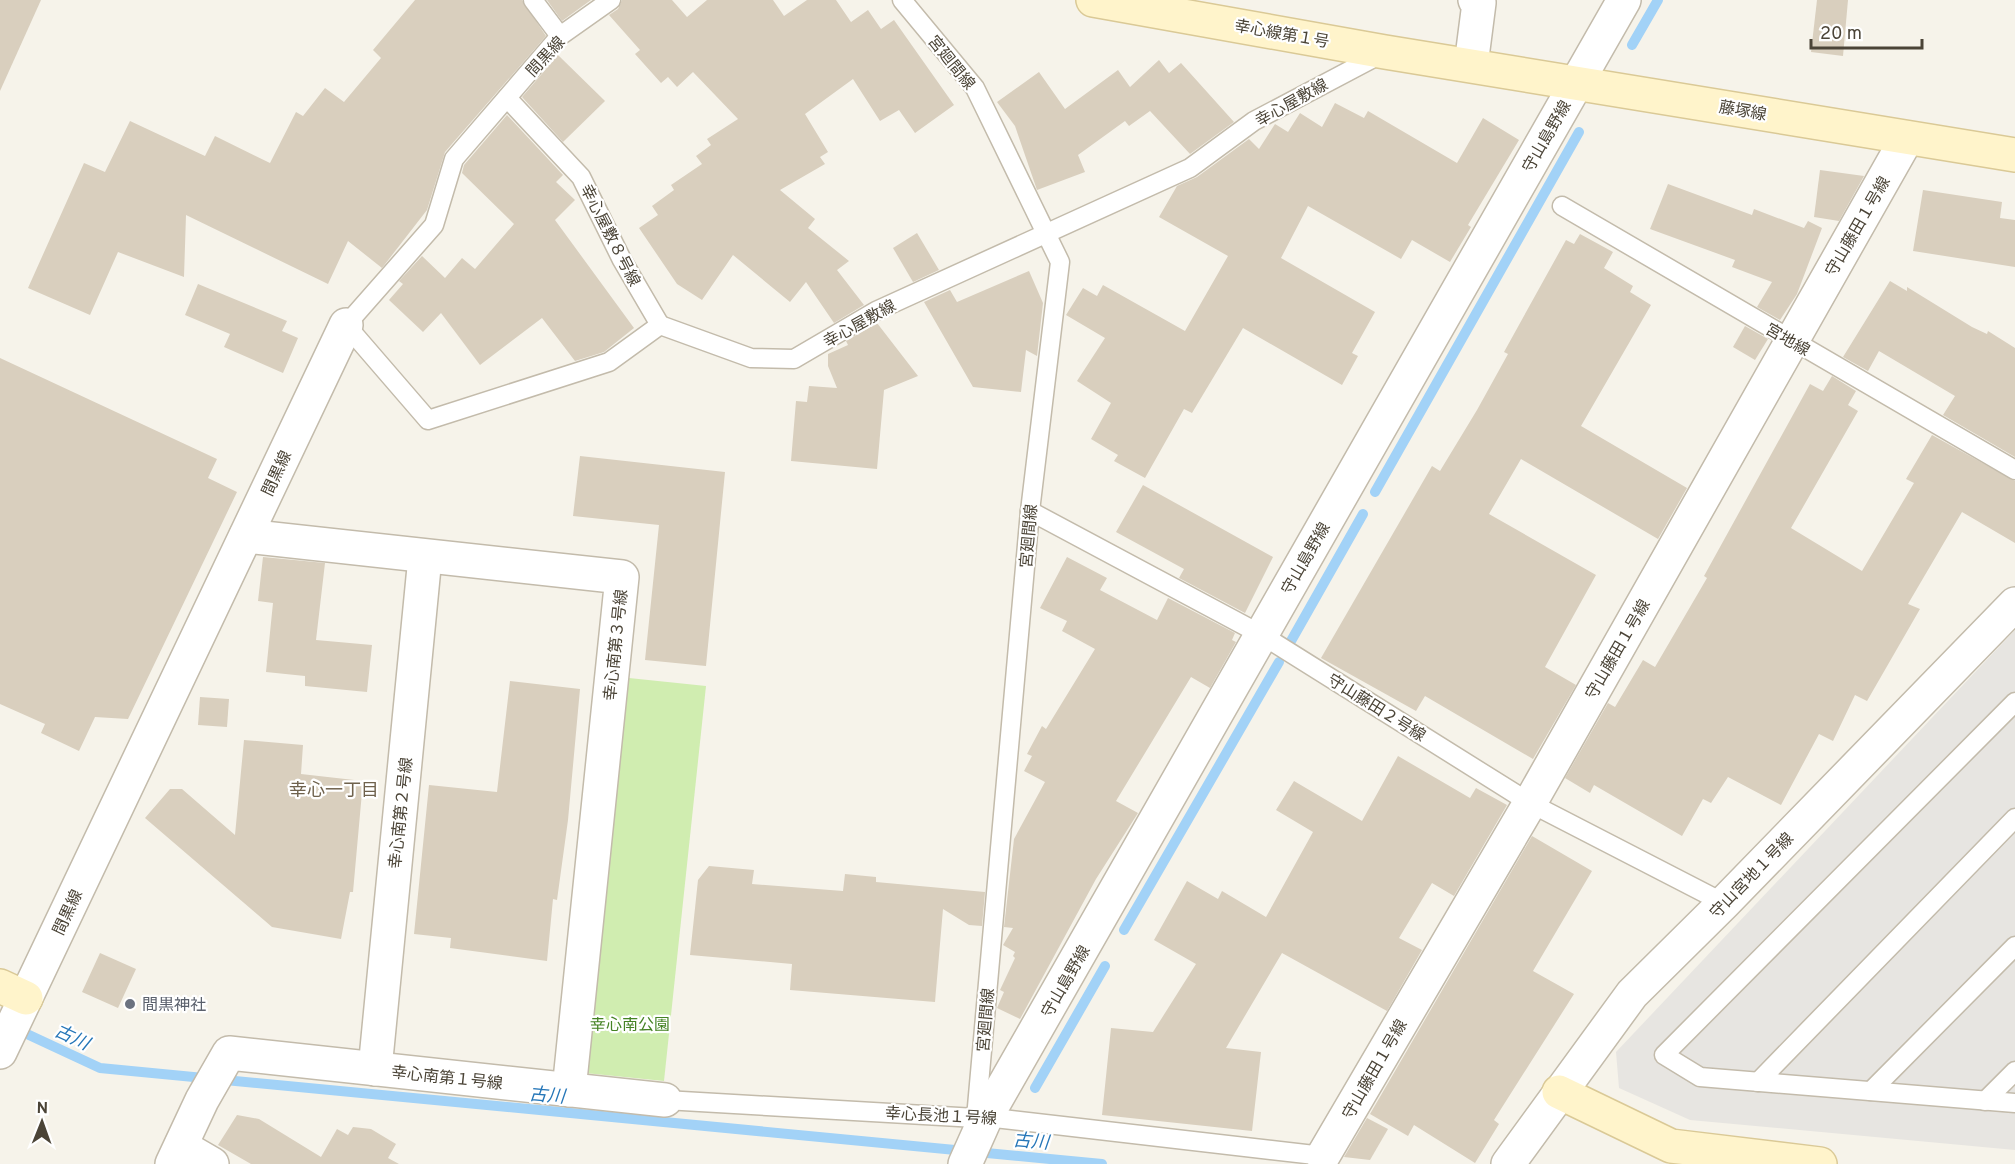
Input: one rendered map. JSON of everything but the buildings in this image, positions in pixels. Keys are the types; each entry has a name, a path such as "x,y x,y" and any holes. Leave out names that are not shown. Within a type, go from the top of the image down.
{"street":[{"name":"幸心線第１号","path":"1092,0 1471,65"},
{"name":"守山島野線","path":"965,1164 981,1117 1262,635 1624,0"},
{"path":"1471,65 1478,1"},
{"name":"藤塚線","path":"1471,65 2015,155"},
{"name":"守山藤田１号線","path":"1323,1156 1530,803 1907,138"},
{"name":"間黒線","path":"1,1050 16,997 246,536 346,325"},
{"name":"幸心南第３号線","path":"246,536 622,577 569,1090"},
{"name":"幸心南第２号線","path":"375,1069 425,557"},
{"name":"守山宮地１号線","path":"1508,1164 1632,994 1724,903 2015,604"},
{"name":"幸心南第１号線","path":"176,1155 202,1100 229,1053 665,1100"},
{"path":"1559,1092 1671,1146 1820,1164"},
{"path":"176,1155 212,1164"}],"lane":[{"path":"533,0 560,36"},
{"name":"間黒線","path":"346,325 434,225 454,159 560,36 611,0"},
{"name":"宮廻間線","path":"902,0 975,88 1060,262 1030,511 981,1117"},
{"name":"幸心屋敷線","path":"660,325 751,358 794,359 876,311 1191,168 1254,121 1385,51"},
{"name":"幸心屋敷８号線","path":"507,98 581,177 622,260 660,325"},
{"name":"宮地線","path":"1562,206 2015,470"},
{"path":"346,325 428,420 609,362 660,325"},
{"name":"守山藤田２号線","path":"1030,511 1262,635 1530,803 1724,903"},
{"path":"2015,702 1664,1055 1700,1077 2015,1103"},
{"path":"1758,1082 2015,818"},
{"path":"1871,1091 2015,946"},
{"path":"1985,1101 2015,1071"},
{"name":"幸心長池１号線","path":"665,1100 981,1117 1323,1156"}],"green space":[{"name":"幸心南公園","path":"629,678 706,686 664,1081 585,1073"}],"shaded area":[{"path":"2015,630 2015,1150 1690,1120 1619,1088 1616,1052"}],"waterway":[{"path":"1632,45 1658,0"},
{"path":"1375,492 1579,132"},
{"path":"1291,641 1363,514"},
{"path":"1124,930 1279,662"},
{"path":"1035,1088 1105,966"},
{"name":"古川","path":"14,1028 100,1068 1102,1164"}],"place":[{"name":"間黒神社","path":"130,1004"}],"district":[{"name":"幸心一丁目","path":"334,790"}]}
